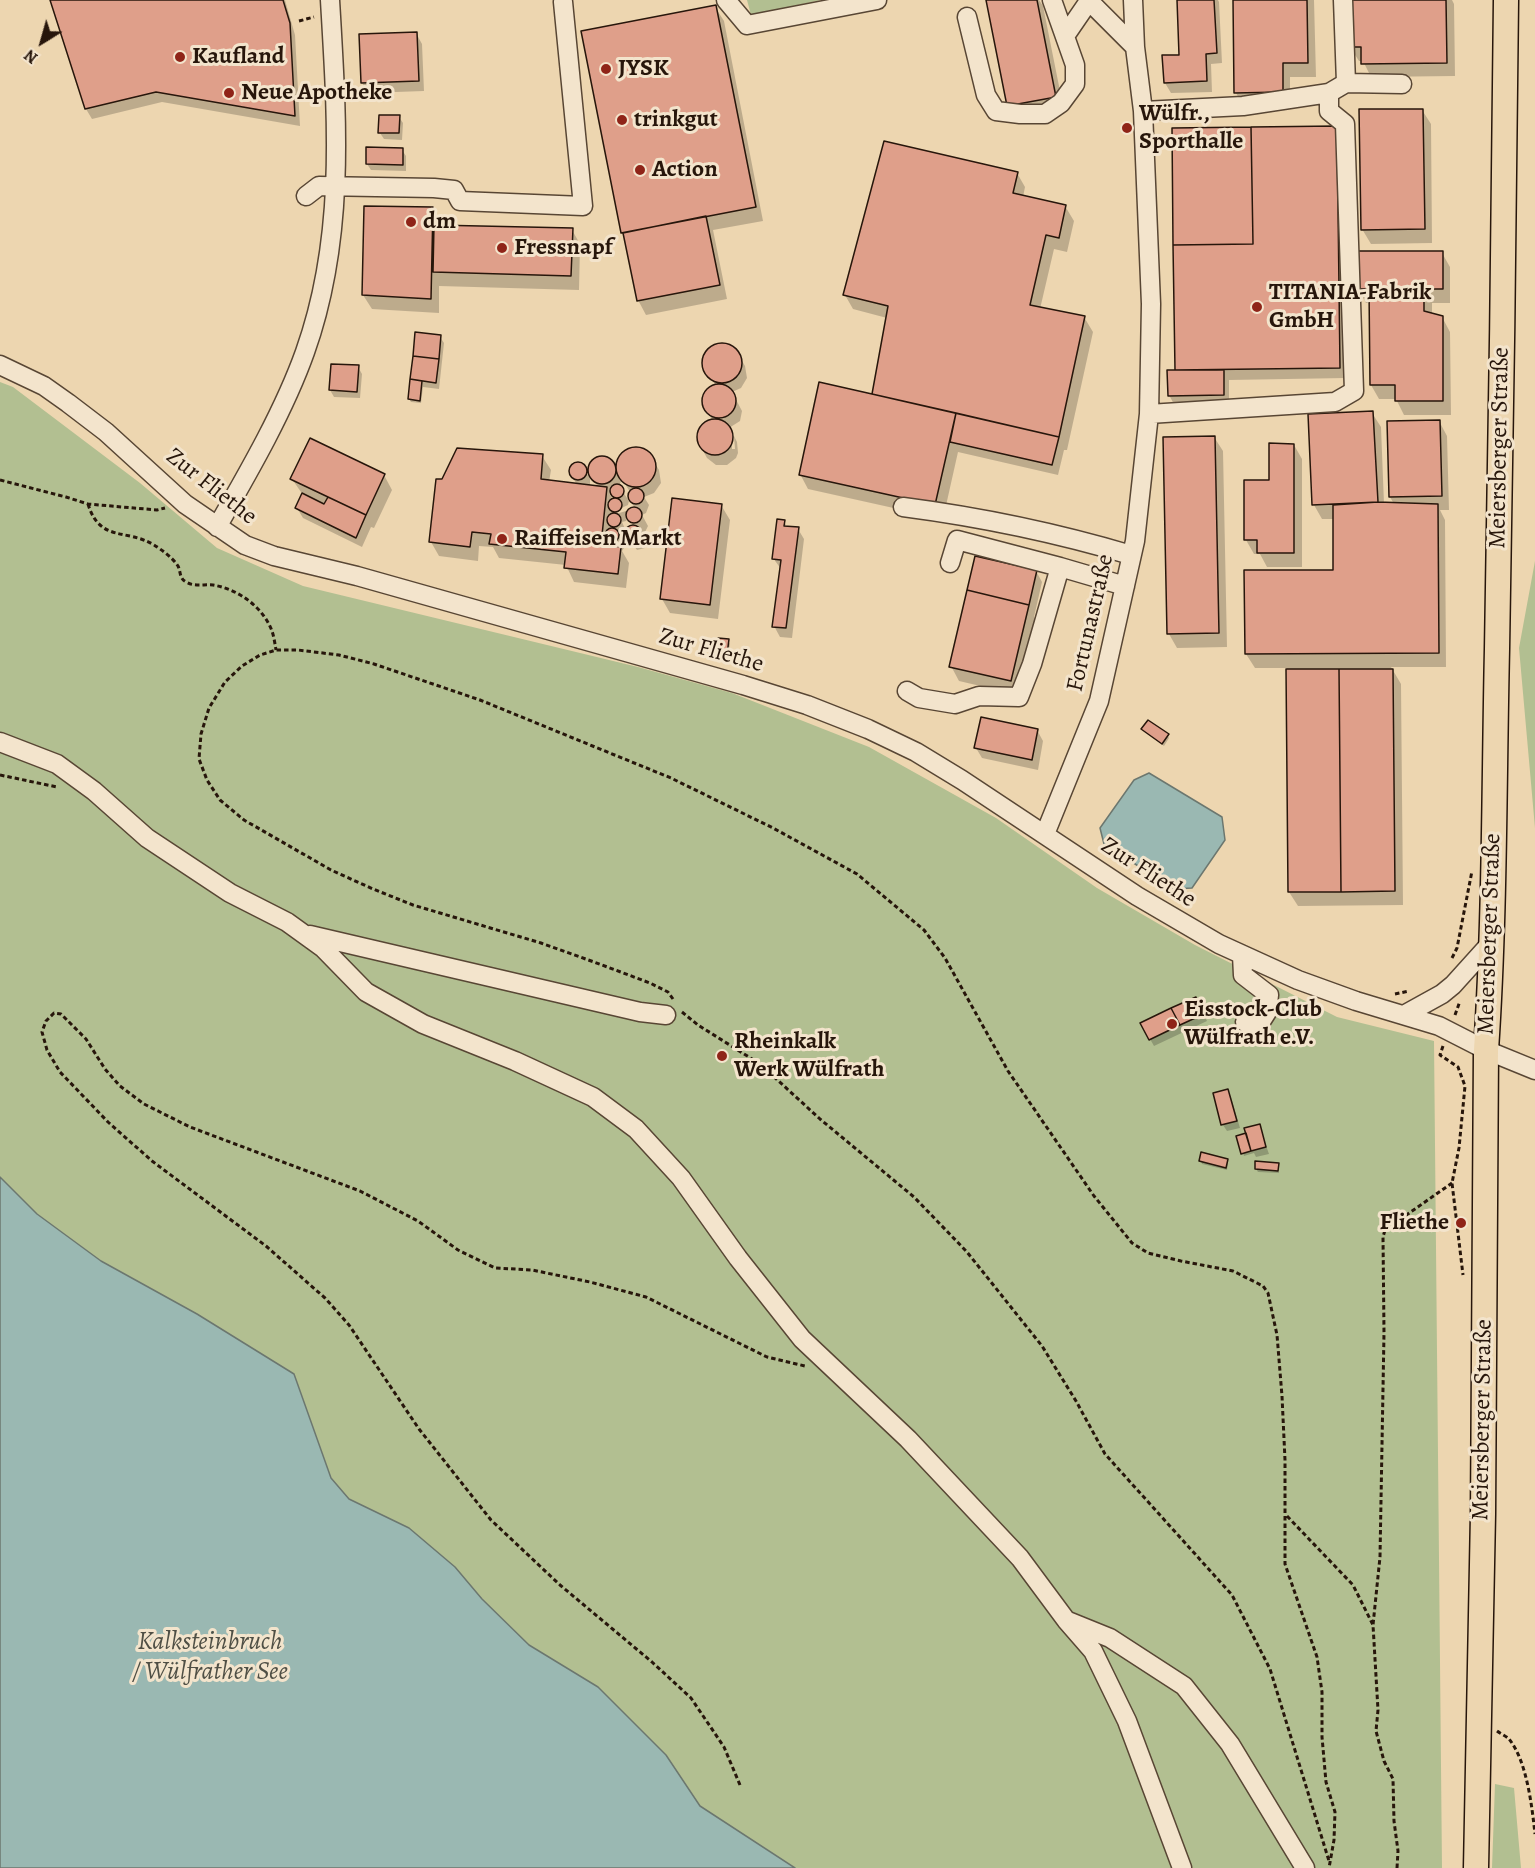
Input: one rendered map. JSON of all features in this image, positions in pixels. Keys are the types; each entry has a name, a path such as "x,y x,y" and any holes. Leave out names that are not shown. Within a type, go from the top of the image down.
{"main road":[{"name":"Meiersberger Straße","path":"1476,1868 1483,1514 1486,1050 1501,441 1506,0"}],"street":[{"path":"217,527 267,433 305,352 320,301 329,251 336,185 337,114 330,0"},
{"path":"726,0 747,25 877,0"},
{"path":"967,16 986,95 996,111 1045,114 1061,103 1075,84 1076,65 1052,0"},
{"name":"Fortunastraße","path":"1045,834 1098,701 1135,541 1149,414 1151,304 1143,111 1135,47 1133,0"},
{"path":"1343,0 1346,83"},
{"path":"1065,36 1088,1 1135,47"},
{"path":"306,196 319,186 434,188 454,190 460,201 582,206 563,2"},
{"path":"1143,111 1243,106 1329,93 1346,83 1402,84"},
{"path":"1149,414 1335,402 1354,391 1344,124 1329,111 1329,93"},
{"name":"Zur Fliethe","path":"0,365 44,386 68,403 122,447 185,504 244,545 274,556 368,579 743,685 807,705 868,729 916,752 1178,921 1219,944 1298,980 1449,1030 1486,1050 1535,1070"},
{"path":"903,507 957,514 1102,546 1131,555"},
{"path":"950,563 957,540 1125,586"},
{"path":"907,691 919,698 955,704 979,696 1019,697 1032,664 1060,567"},
{"path":"0,742 57,764 94,790 147,838 230,893 287,922 303,933 323,948 366,993 423,1024 515,1061 593,1097 636,1129 681,1178 738,1258 802,1339 908,1439 1020,1558 1065,1620 1093,1651 1127,1721 1182,1868"},
{"path":"303,933 640,1012 666,1016"},
{"path":"1404,1015 1442,994 1453,985 1490,944"},
{"path":"1242,955 1243,975 1269,995 1267,1012 1260,1023 1245,1022"},
{"path":"1065,1620 1110,1638 1184,1686 1230,1744 1305,1868"}],"path":[{"path":"299,21 314,18 314,14"},
{"path":"0,480 88,504 157,510 185,504"},
{"path":"88,504 92,519 109,531 138,538 152,544 167,555 178,566 180,577 185,582 193,585 212,585 244,596 260,611 272,631 276,650"},
{"path":"1329,1861 1270,1669 1232,1595 1106,1454 1042,1346 967,1252 914,1197 804,1106 760,1064 684,1013 668,992 650,983 541,943 413,905 373,889 331,870 244,820 220,800 207,780 199,759 201,734 209,708 225,682 242,666 260,655 276,650 319,652 374,664 480,700 671,778 773,828 856,873 924,930 945,958 1008,1071 1094,1196 1132,1243 1148,1253 1233,1271 1263,1286 1268,1293 1277,1335 1283,1417 1285,1564 1317,1657 1321,1683 1326,1782 1335,1812 1334,1840 1329,1868"},
{"path":"0,775 57,787"},
{"path":"1397,1868 1393,1779 1384,1761 1376,1731 1378,1710 1373,1625 1380,1557 1384,1333 1383,1237 1384,1230 1452,1183 1459,1148 1465,1086 1458,1067 1440,1056 1462,997"},
{"path":"740,1785 724,1747 692,1698 560,1585 491,1520 419,1429 349,1325 325,1298 266,1246 152,1161 78,1092 60,1072 47,1050 42,1032 46,1021 54,1013 61,1014 86,1038 105,1069 120,1086 144,1104 190,1127 360,1191 418,1221 458,1250 495,1268 532,1270 646,1297 767,1357 802,1366 831,1366"},
{"path":"1285,1515 1353,1585 1373,1625"},
{"path":"1478,1728 1494,1730 1509,1738 1528,1784 1535,1834"}],"green space":[{"path":"747,0 821,0 751,15"},
{"path":"0,382 13,387 140,483 217,548 303,586 638,667 732,693 869,747 996,818 1097,888 1195,945 1337,1017 1434,1041 1442,1868 795,1868 700,1806 666,1755 598,1687 529,1645 482,1599 454,1567 409,1528 349,1499 331,1478 294,1374 197,1314 101,1261 37,1214 0,1177"},
{"path":"1535,561 1535,828 1519,648"},
{"path":"1495,1784 1514,1788 1521,1868 1492,1868"}],"water":[{"path":"1149,773 1222,817 1225,840 1192,888 1174,889 1104,844 1100,828 1134,780"},
{"name":"Kalksteinbruch / Wülfrather See","path":"0,1177 37,1214 101,1261 197,1314 294,1374 331,1478 349,1499 409,1528 455,1567 482,1599 529,1645 598,1687 666,1755 700,1806 795,1868 0,1868"}],"building":[{"name":"Kaufland","path":"50,0 283,0 290,23 295,116 156,92 85,109"},
{"path":"986,0 1037,0 1056,97 1007,106"},
{"path":"1177,0 1214,0 1217,53 1206,54 1207,81 1164,83 1162,55 1179,55"},
{"path":"1233,0 1307,0 1308,63 1283,63 1283,92 1234,93"},
{"path":"1348,0 1446,0 1447,63 1361,64 1361,47 1349,47"},
{"path":"716,5 756,207 621,233 581,31"},
{"path":"417,32 419,81 361,83 359,34"},
{"path":"1359,109 1423,109 1425,229 1361,230"},
{"path":"379,115 400,115 399,133 378,133"},
{"name":"TITANIA-Fabrik GmbH","path":"1337,126 1340,368 1175,370 1173,245 1253,244 1251,127"},
{"path":"1251,127 1253,244 1173,245 1172,128"},
{"path":"884,141 1018,172 1013,193 1066,205 1059,238 1046,235 1030,305 1085,316 1059,437 872,394 888,306 843,295"},
{"path":"366,147 403,148 403,165 366,164"},
{"path":"364,206 433,207 431,299 362,295"},
{"path":"706,216 720,285 637,301 623,233"},
{"path":"434,225 573,228 571,276 433,272"},
{"path":"1357,251 1443,251 1443,289 1424,289 1424,311 1443,316 1443,401 1395,401 1395,385 1370,385 1369,289 1357,289"},
{"path":"415,332 441,335 439,359 413,356"},
{"path":"722,343 736,349 742,363 736,377 722,383 708,377 702,363 708,349"},
{"path":"413,356 439,359 436,383 410,379"},
{"path":"331,364 359,365 357,392 329,390"},
{"path":"1167,370 1224,370 1224,395 1168,396"},
{"path":"410,379 422,381 420,401 408,399"},
{"path":"819,382 956,413 935,505 799,475"},
{"path":"719,384 731,389 736,401 731,413 719,418 707,413 702,401 707,389"},
{"path":"1373,411 1378,502 1312,505 1308,414"},
{"path":"956,413 1059,437 1052,465 950,442"},
{"path":"715,419 728,424 733,437 728,450 715,455 702,450 697,437 702,424"},
{"path":"1440,420 1442,496 1389,497 1387,421"},
{"path":"1215,436 1219,633 1167,634 1163,437"},
{"path":"310,438 385,474 366,515 290,479"},
{"path":"1269,443 1294,444 1294,553 1257,553 1257,540 1244,540 1244,480 1269,480"},
{"path":"636,447 650,453 656,467 650,481 636,487 622,481 616,467 622,453"},
{"path":"457,448 543,454 541,479 607,487 601,545 621,547 618,574 564,568 566,552 489,544 491,534 472,532 470,547 429,542 436,479 442,479"},
{"path":"602,456 612,460 616,470 612,480 602,484 592,480 588,470 592,460"},
{"path":"578,462 584,465 587,471 584,477 578,480 572,477 569,471 572,465"},
{"path":"614,484 620,484 624,491 620,498 614,498 610,494 610,488"},
{"path":"633,488 639,488 644,496 642,502 633,504 628,499 628,493"},
{"path":"302,493 324,504 328,497 366,515 356,538 295,508"},
{"path":"612,498 618,498 622,505 618,512 612,512 608,508 608,502"},
{"path":"672,498 722,504 710,605 660,599"},
{"path":"1378,502 1438,504 1439,653 1245,654 1244,570 1333,570 1333,505"},
{"path":"631,507 637,507 642,515 640,521 631,523 626,518 626,512"},
{"path":"611,513 617,513 621,520 617,527 611,527 607,523 607,517"},
{"path":"777,519 785,520 784,526 799,527 786,628 772,627 781,560 772,559"},
{"path":"630,525 636,525 641,533 639,539 630,541 625,536 625,530"},
{"path":"609,528 615,528 619,535 615,542 609,542 605,538 605,532"},
{"path":"975,556 1037,570 1029,605 967,590"},
{"path":"967,590 1029,605 1011,681 949,667"},
{"path":"718,638 729,639 727,655 715,654"},
{"path":"1286,669 1339,669 1341,892 1288,892"},
{"path":"1339,669 1393,669 1395,891 1341,892"},
{"path":"981,717 1038,729 1032,760 974,748"},
{"path":"1148,720 1169,734 1162,744 1141,729"},
{"path":"1196,997 1204,1014 1180,1025 1171,1008"},
{"path":"1171,1008 1180,1025 1149,1040 1140,1023"},
{"path":"1228,1089 1237,1121 1221,1125 1213,1093"},
{"path":"1260,1124 1266,1147 1251,1151 1244,1128"},
{"path":"1246,1133 1251,1151 1241,1154 1236,1136"},
{"path":"1201,1152 1228,1159 1226,1168 1199,1161"},
{"path":"1255,1161 1279,1163 1278,1171 1255,1169"}],"place":[{"name":"Kaufland","path":"180,57"},
{"name":"JYSK","path":"606,69"},
{"name":"Neue Apotheke","path":"229,93"},
{"name":"trinkgut","path":"622,120"},
{"name":"Wülfr., Sporthalle","path":"1127,128"},
{"name":"Action","path":"640,170"},
{"name":"dm","path":"411,222"},
{"name":"Fressnapf","path":"502,248"},
{"name":"TITANIA-Fabrik GmbH","path":"1257,307"},
{"name":"Raiffeisen Markt","path":"502,539"},
{"name":"Eisstock-Club Wülfrath e.V.","path":"1172,1024"},
{"name":"Rheinkalk Werk Wülfrath","path":"722,1056"},
{"name":"Fliethe","path":"1461,1223"}]}
